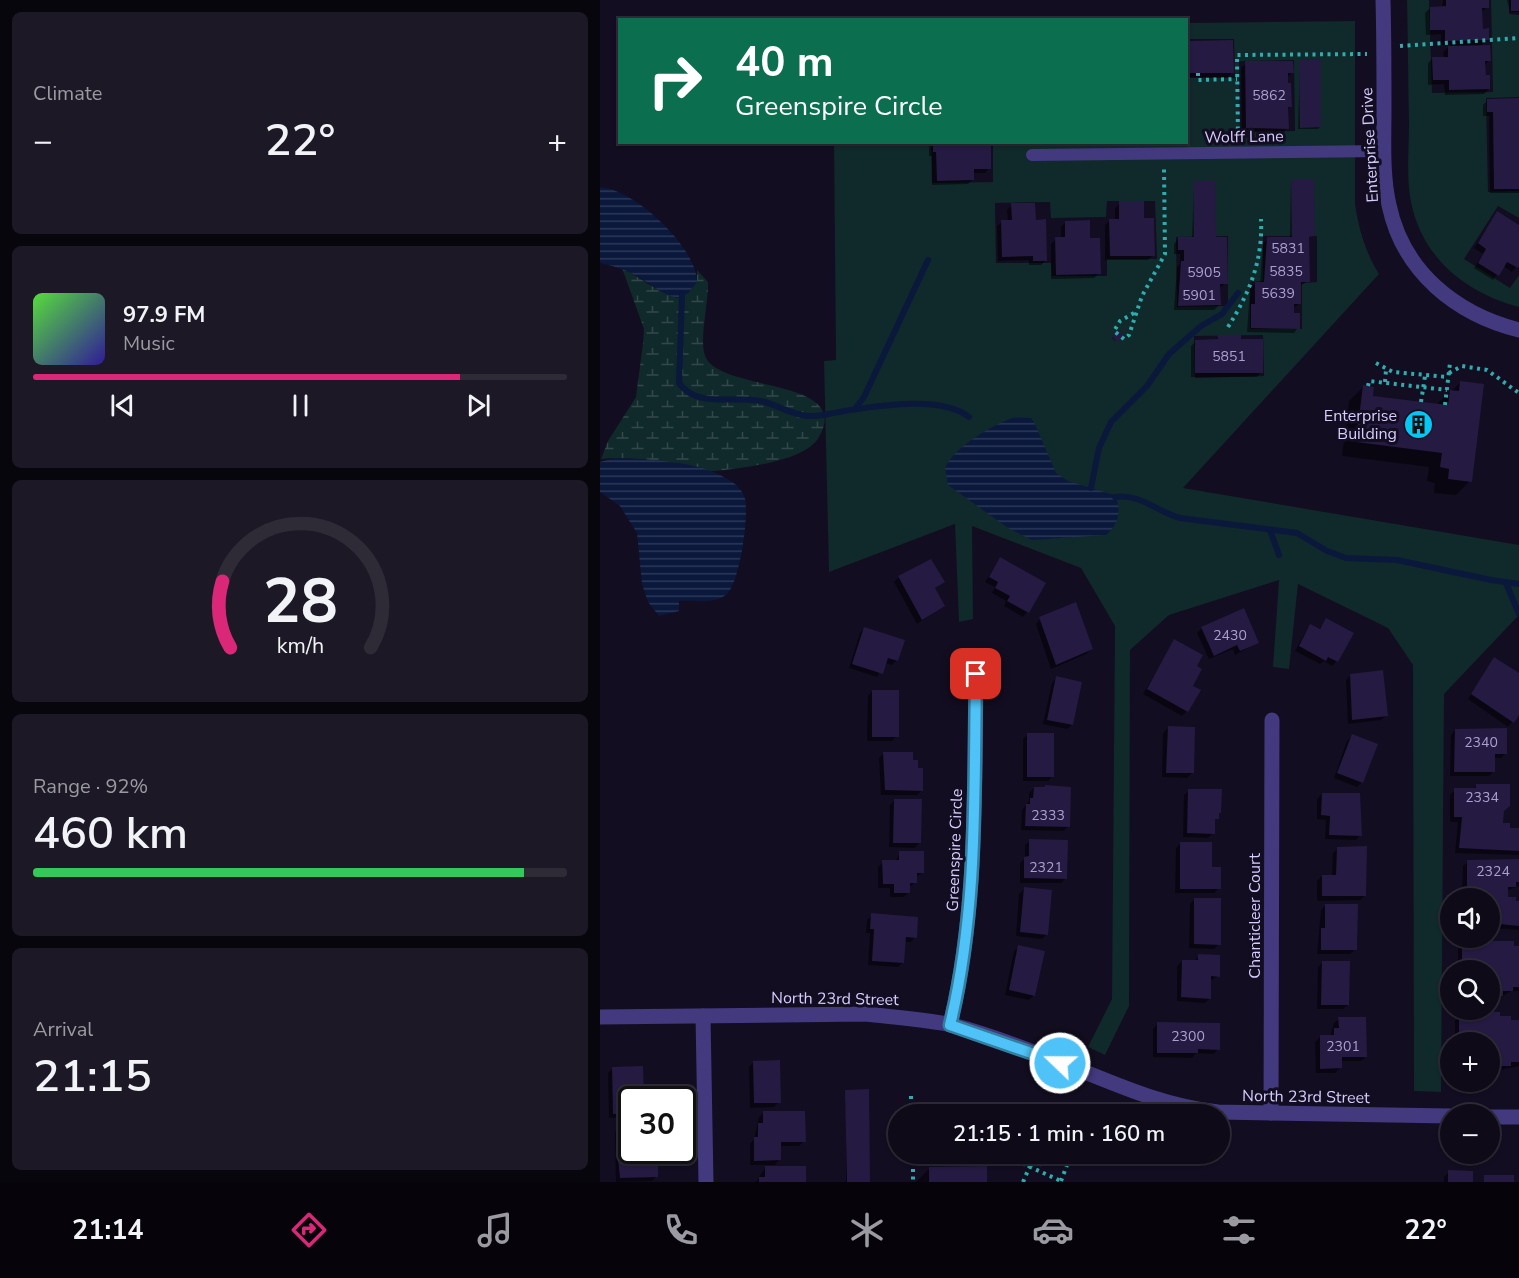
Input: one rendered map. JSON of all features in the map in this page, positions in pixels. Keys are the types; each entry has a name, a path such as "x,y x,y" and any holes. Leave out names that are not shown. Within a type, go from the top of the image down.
{"street":[{"name":"Enterprise Drive","path":"1383,0 1384,151 1389,206 1396,230 1415,264 1441,292 1460,307 1486,320 1519,330"},
{"name":"Greenspire Circle","path":"950,1025 967,940 973,878 976,674"},
{"name":"Chanticleer Court","path":"1271,1113 1272,720"},
{"name":"North 23rd Street","path":"600,1017 866,1014 950,1025 1042,1055 1123,1089 1166,1103 1218,1112 1440,1116"},
{"path":"703,1016 706,1182"},
{"path":"1500,1117 1519,1117"}],"lane":[{"name":"Wolff Lane","path":"1032,155 1384,151"}],"path":[{"path":"1238,153 1237,56 1369,54 1384,48 1519,38"},
{"path":"1198,73 1198,80 1237,79"},
{"path":"1134,313 1117,324 1114,332 1118,336 1127,338 1134,313 1165,254 1163,154"},
{"path":"1228,327 1258,268 1262,248 1261,219"},
{"path":"1376,363 1386,370 1425,376 1449,375 1462,366 1486,370 1519,393"},
{"path":"1445,405 1450,363"},
{"path":"1385,382 1386,370"},
{"path":"1421,402 1425,376"},
{"path":"1368,386 1369,381 1447,390"},
{"path":"911,1095 911,1104"},
{"path":"913,1164 913,1182"},
{"path":"1024,1164 1062,1182 1069,1164"},
{"path":"1023,1182 1029,1166"}],"green space":[{"path":"1407,0 1429,0 1432,93 1493,92 1491,0 1509,0 1509,14 1519,15 1519,97 1486,98 1488,192 1519,191 1519,218 1498,206 1464,259 1510,288 1519,275 1519,307 1481,293 1449,270 1425,240 1417,222 1411,202 1408,163"},
{"path":"1355,21 1355,204 1363,240 1379,274 1183,488 1519,545 1519,615 1444,694 1443,888 1440,888 1440,948 1442,948 1442,960 1440,960 1440,1092 1414,1091 1413,665 1388,628 1298,584 1289,669 1273,667 1279,580 1169,615 1130,650 1129,1006 1105,1055 1088,1047 1112,999 1115,626 1081,568 972,526 973,619 959,622 955,524 829,572 824,361 836,360 834,144 931,144 932,183 993,182 993,144 1188,144 1188,39 1188,23","holes":["1188,39 1234,39 1235,78 1189,78","1294,60 1295,131 1240,132 1239,61","1107,201 1155,201 1157,259 1107,259 1107,276 1052,276 1051,263 996,263 995,203 1050,202 1051,218 1106,217","1228,236 1228,306 1177,307 1176,237","1263,236 1317,236 1317,282 1302,283 1302,329 1250,329 1250,282 1263,281","1263,335 1264,376 1195,378 1194,336"]},
{"path":"622,268 677,298 688,293 697,282 697,270 708,282 703,333 706,358 717,369 803,395 818,405 825,418 819,437 812,446 787,458 772,462 714,471 642,459 601,459 608,441 636,397 643,343 644,329"}],"water":[{"path":"600,187 614,190 630,198 661,222 675,237 687,253 694,268 697,282 688,293 677,298 671,296 630,273 600,263"},
{"path":"1016,417 1031,418 1034,422 1056,473 1068,481 1114,495 1117,500 1118,516 1114,526 1106,535 1032,540 1008,528 948,485 945,468 957,452 987,430"},
{"path":"615,458 693,466 722,476 740,489 745,499 745,533 740,562 728,593 711,601 679,601 679,611 659,616 648,602 642,584 637,533 620,506 600,492 600,462"}],"building":[{"path":"1446,0 1489,0 1489,8 1482,8 1483,29 1489,28 1489,40 1445,41 1445,30 1430,30 1430,7 1446,6"},
{"path":"1511,0 1519,0 1519,11 1511,11"},
{"path":"1233,40 1234,73 1189,73 1189,41"},
{"path":"1490,45 1491,61 1485,61 1486,75 1490,75 1490,89 1449,90 1449,80 1433,80 1432,57 1448,57 1448,46"},
{"path":"1321,59 1321,127 1300,128 1299,60"},
{"path":"1245,61 1293,61 1294,73 1288,73 1288,83 1291,83 1292,107 1288,107 1289,129 1246,128"},
{"path":"1519,98 1519,189 1494,189 1493,112 1487,112 1487,99"},
{"path":"933,144 991,145 991,169 974,169 974,180 937,181 936,152 933,152"},
{"path":"1215,180 1216,237 1227,237 1228,284 1220,284 1221,305 1178,306 1181,261 1184,261 1184,250 1178,250 1178,237 1194,237 1193,181"},
{"path":"1291,180 1314,180 1315,236 1309,237 1310,282 1301,282 1301,304 1294,304 1294,313 1300,313 1300,329 1251,328 1251,304 1255,304 1255,282 1264,282 1267,237 1292,237"},
{"path":"1119,201 1144,201 1144,218 1154,218 1155,256 1110,256 1109,219 1119,219"},
{"path":"1011,203 1035,203 1036,220 1046,219 1047,261 1033,261 1033,256 1002,257 1001,220 1012,220"},
{"path":"1497,211 1519,225 1519,266 1518,268 1507,262 1499,276 1478,263 1486,249 1478,243"},
{"path":"1090,220 1090,238 1100,238 1101,274 1056,275 1055,237 1065,237 1065,221"},
{"path":"1118,331 1123,336 1118,341 1113,336"},
{"path":"1217,335 1241,335 1241,339 1263,339 1263,373 1195,373 1195,340 1218,339"},
{"name":"Enterprise Building","path":"1460,381 1484,384 1472,482 1448,479 1449,469 1440,467 1442,453 1356,442 1363,385 1374,387 1373,396 1448,405 1450,390 1459,391"},
{"path":"1000,557 1046,583 1029,613 1007,601 1010,596 995,588 998,582 989,577"},
{"path":"931,559 945,582 935,588 945,606 922,620 898,576"},
{"path":"1076,602 1093,649 1056,665 1039,617"},
{"path":"1244,608 1259,643 1240,651 1237,645 1214,656 1201,627"},
{"path":"1326,618 1354,633 1338,662 1328,657 1326,661 1299,646 1310,624 1320,629"},
{"path":"864,627 905,640 898,661 888,658 883,674 852,664"},
{"path":"1174,639 1203,655 1197,666 1202,669 1193,686 1201,690 1188,712 1147,689"},
{"path":"1494,657 1519,673 1519,715 1514,723 1471,694"},
{"path":"1383,670 1388,716 1352,720 1350,674"},
{"path":"1056,676 1082,682 1073,725 1047,720"},
{"path":"872,690 899,690 899,737 872,737"},
{"path":"1168,726 1195,727 1194,773 1166,773"},
{"path":"1507,728 1507,754 1495,754 1495,772 1454,772 1455,729"},
{"path":"1027,733 1054,733 1054,777 1027,777"},
{"path":"1352,734 1378,744 1363,783 1337,773"},
{"path":"883,752 913,752 913,760 918,760 918,768 923,768 923,791 885,790"},
{"path":"1476,784 1510,784 1510,806 1504,811 1503,823 1510,823 1510,828 1519,828 1519,851 1459,848 1462,817 1454,817 1454,788 1476,788"},
{"path":"1045,785 1071,787 1070,827 1025,826 1026,804 1030,804 1030,798 1033,798 1034,787 1045,787"},
{"path":"1188,789 1222,789 1221,813 1219,813 1219,819 1215,819 1215,834 1187,833"},
{"path":"1322,793 1360,793 1362,836 1329,835 1330,816 1321,815"},
{"path":"894,799 922,799 921,843 893,843"},
{"path":"1029,839 1068,840 1067,879 1024,878 1024,857 1029,856"},
{"path":"1180,842 1212,842 1212,867 1221,867 1221,889 1180,889"},
{"path":"1367,846 1366,896 1322,896 1322,875 1336,875 1337,847"},
{"path":"899,851 924,851 924,873 917,873 917,883 910,883 910,893 894,893 894,884 883,884 882,860 899,860"},
{"path":"1519,859 1519,882 1516,882 1516,887 1508,887 1508,897 1516,897 1516,901 1519,901 1519,926 1500,924 1500,888 1467,888 1467,860"},
{"path":"1024,887 1052,890 1048,935 1020,932"},
{"path":"1194,898 1221,898 1221,945 1194,944"},
{"path":"1325,904 1358,904 1357,950 1321,950 1321,928 1325,928"},
{"path":"871,913 918,917 917,938 906,937 904,963 872,961 874,929 870,929"},
{"path":"1500,941 1514,941 1514,946 1519,946 1519,987 1513,987 1513,991 1503,991 1503,996 1500,996 1500,960 1462,960 1462,948 1500,948"},
{"path":"1018,945 1045,951 1035,996 1009,990"},
{"path":"1198,954 1220,955 1220,977 1211,976 1211,999 1181,997 1182,960 1198,960"},
{"path":"1322,961 1350,961 1349,1005 1321,1005"},
{"path":"1500,1016 1511,1016 1511,1020 1519,1020 1519,1062 1511,1062 1511,1066 1500,1066 1500,1032 1459,1032 1459,1020 1500,1020"},
{"path":"1338,1017 1366,1017 1367,1057 1342,1057 1342,1068 1320,1069 1320,1035 1334,1035 1334,1028 1339,1028"},
{"path":"1157,1022 1220,1023 1220,1050 1198,1049 1198,1053 1157,1053"},
{"path":"780,1060 781,1103 754,1103 753,1061"},
{"path":"643,1066 644,1086 618,1086 618,1114 613,1114 612,1067"},
{"path":"869,1089 870,1182 847,1182 845,1090"},
{"path":"763,1111 805,1111 806,1142 781,1142 781,1160 754,1161 754,1137 758,1137 758,1123 763,1123"},
{"path":"619,1164 658,1164 658,1177 620,1178"},
{"path":"765,1166 806,1166 806,1182 759,1182 759,1177 765,1177"},
{"path":"987,1166 987,1182 929,1182 929,1167"},
{"path":"1448,1170 1473,1171 1473,1182 1448,1182"},
{"path":"1484,1175 1514,1175 1514,1182 1484,1182"}],"waterway":[{"path":"855,409 864,397 928,260"},
{"path":"1091,488 1099,448 1111,422 1147,386 1169,354 1201,326 1222,314 1238,293"},
{"path":"682,295 679,383 687,391 697,396 719,400 754,400 808,416 874,407 926,404 957,410 969,417"},
{"path":"1115,497 1140,500 1180,518 1297,533 1327,551 1346,558 1397,560 1519,584"},
{"path":"1270,530 1279,555"},
{"path":"1506,583 1519,614"}],"place":[{"name":"Enterprise Building","path":"1418,424"}],"route":[{"path":"976,674 973,878 967,940 950,1025 1060,1063"}]}
